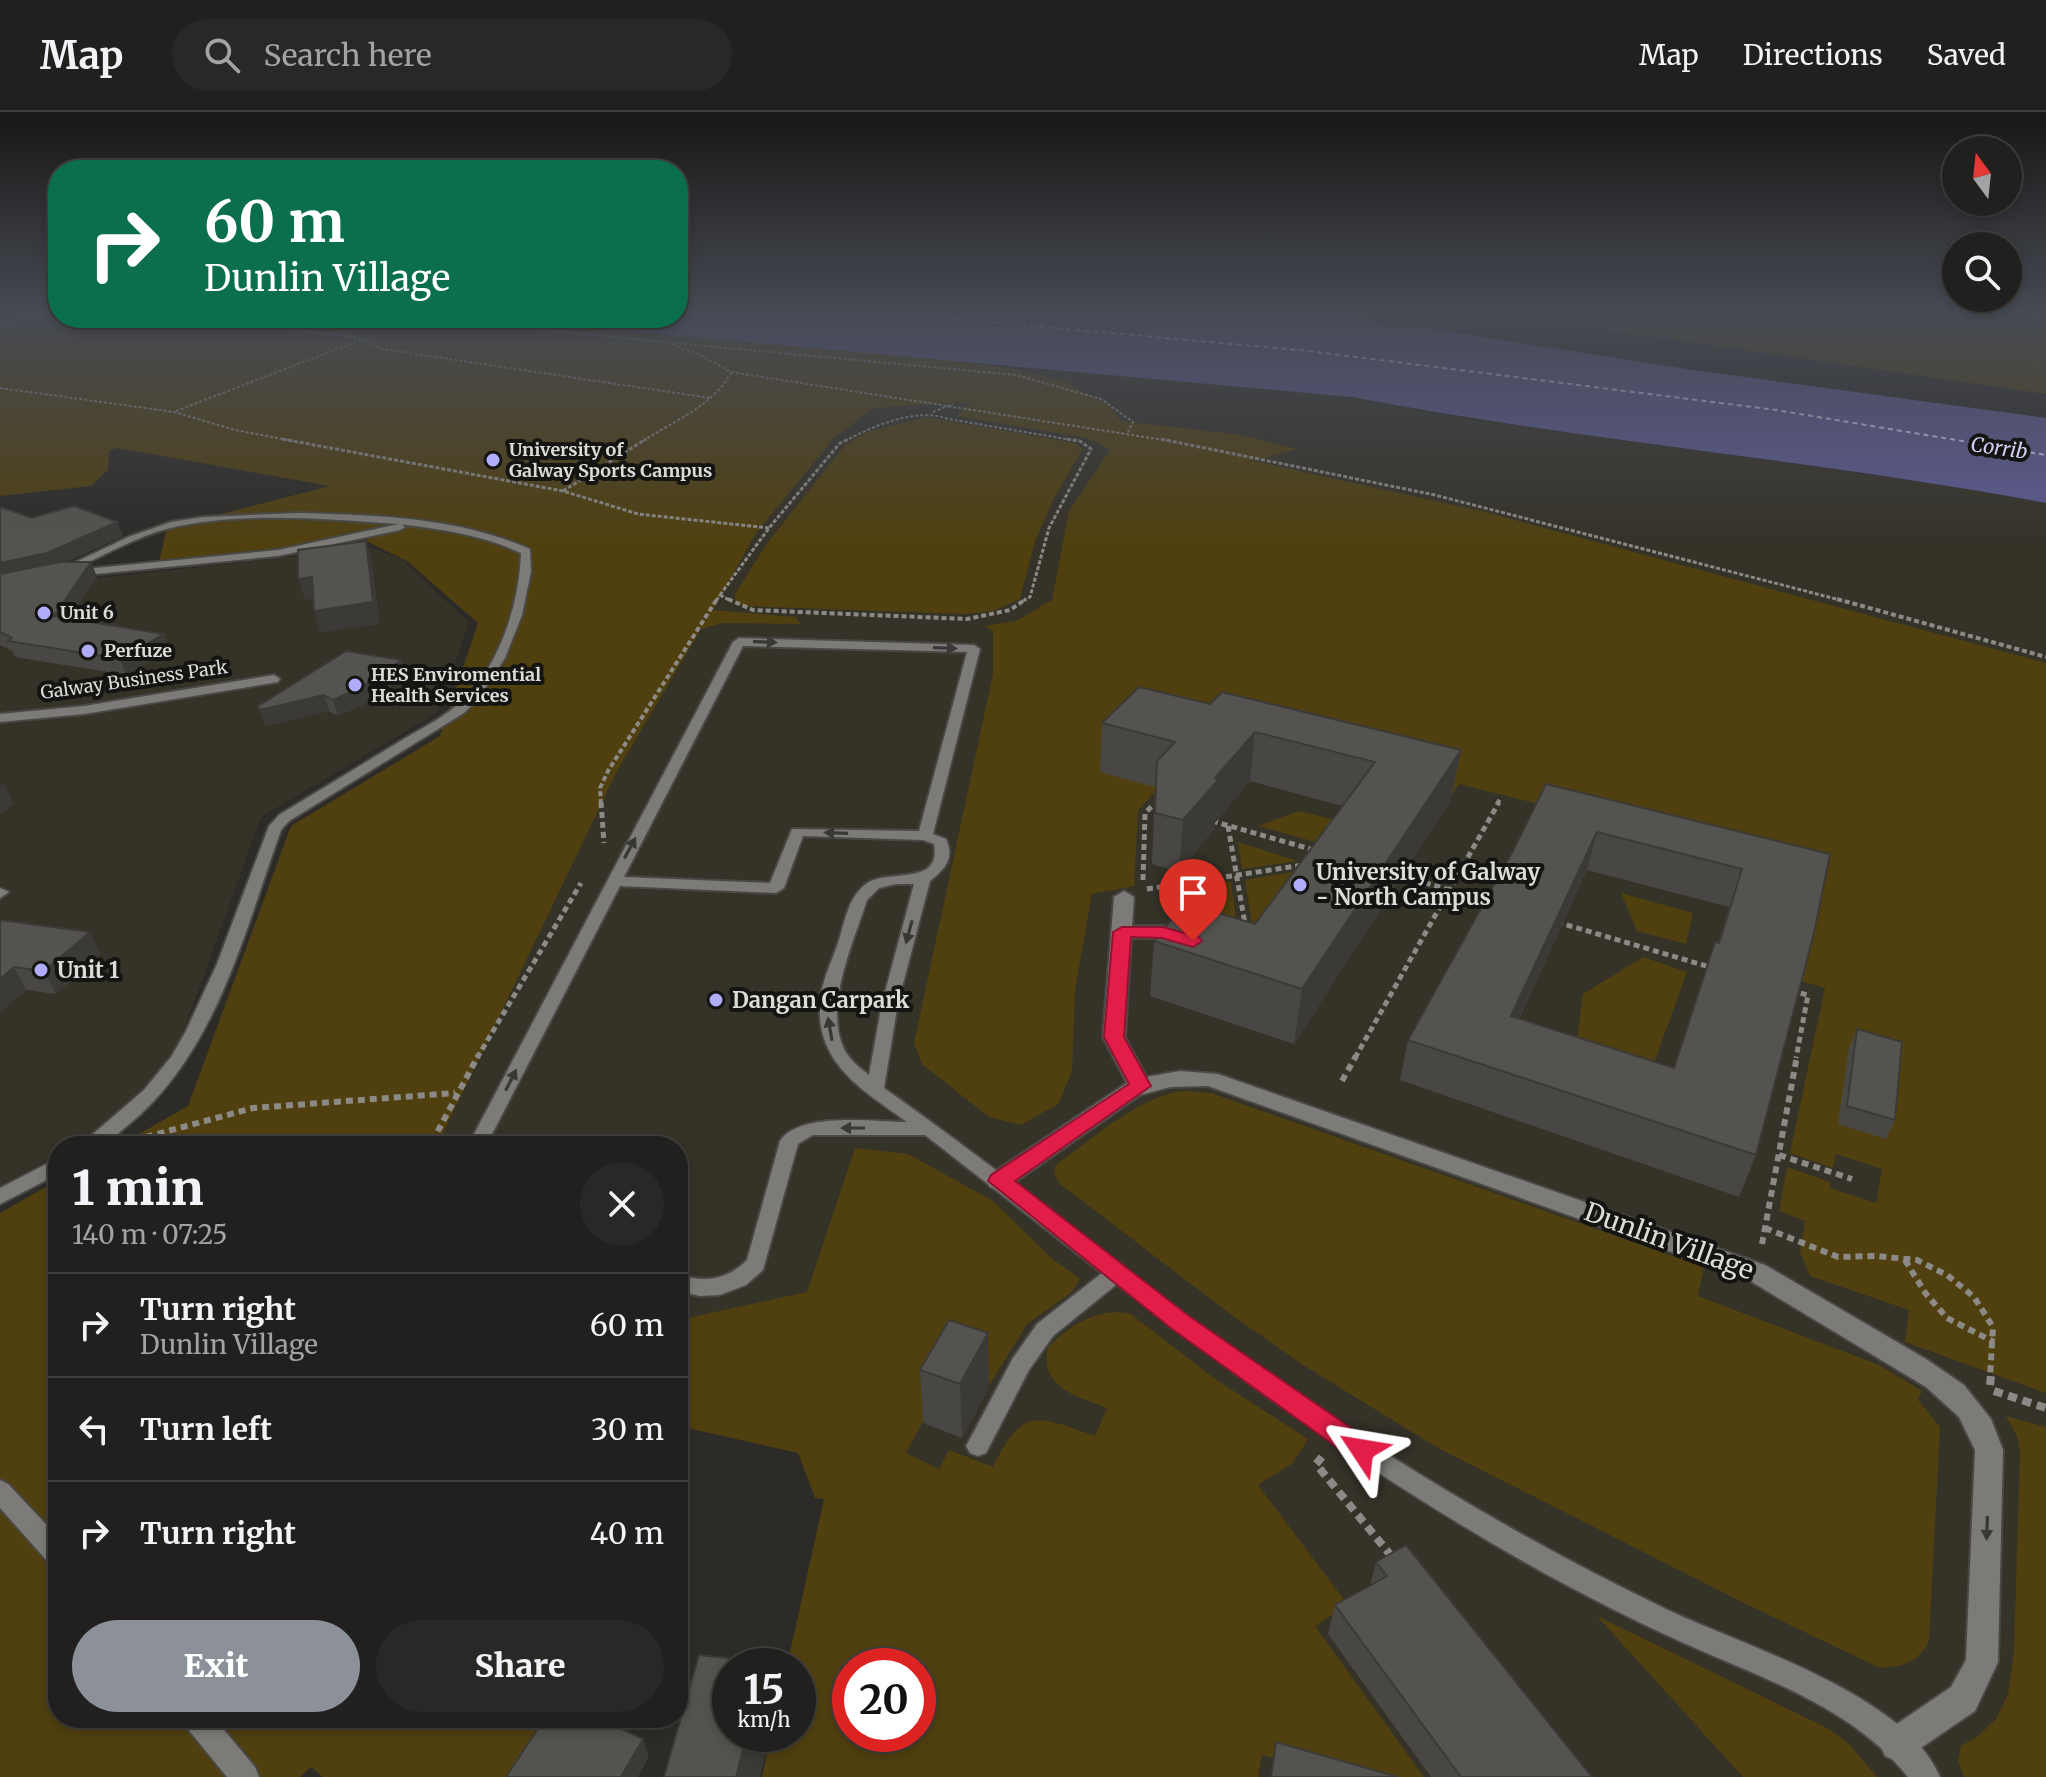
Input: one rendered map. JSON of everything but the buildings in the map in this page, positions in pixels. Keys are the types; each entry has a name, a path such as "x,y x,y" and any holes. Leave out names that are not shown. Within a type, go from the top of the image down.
{"street":[{"path":"1124,897 1114,1037 1140,1086"},
{"path":"1122,932 1163,932 1207,946"},
{"name":"Dunlin Village","path":"999,1181 1140,1086 1174,1078 1210,1079 1756,1272 1947,1385 1985,1432 1989,1450 1982,1662 1963,1699 1897,1744"}],"lane":[{"path":"101,1136 131,1114 160,1084 188,1042 209,1001 274,829 297,809 460,710 484,682 514,617 522,590 526,551 515,544 472,531 349,516 242,519 170,525 51,575 278,553 415,525"},
{"path":"482,1136 739,642 974,649 925,836"},
{"name":"Galway Business Park","path":"0,718 84,710 274,679"},
{"path":"613,881 776,888 797,832 925,836 941,842 943,852 939,867 923,879 895,879 874,885 860,898 828,1000 832,1042 847,1067 1265,1384 1340,1436 1479,1524 1674,1625 1862,1714 1897,1744 1926,1777"},
{"path":"875,1090 890,1003 923,879"},
{"path":"688,1286 723,1287 742,1280 756,1264 789,1141 800,1132 813,1128 931,1129"},
{"path":"0,1197 48,1171"},
{"path":"978,1446 1021,1364 1045,1330 1118,1272"},
{"path":"0,1491 48,1544"},
{"path":"205,1728 245,1777"}],"path":[{"path":"12,390 174,412 235,430 563,491 638,514 769,528"},
{"path":"174,412 231,390"},
{"path":"654,390 710,398"},
{"path":"563,491 721,390"},
{"path":"854,390 1128,432 1435,495 2046,657"},
{"path":"1068,390 1101,399 1133,422 1128,432"},
{"path":"604,843 600,788 720,595 769,528 840,443 868,429 932,413 954,404"},
{"path":"720,595 753,610 967,619 996,615 1023,604 1030,597 1049,528 1091,449 1080,441 948,419 932,413"},
{"path":"1342,1081 1500,799"},
{"path":"1168,809 1153,805 1145,813 1143,889 1309,864"},
{"path":"1198,817 1315,851"},
{"path":"1228,826 1246,931"},
{"path":"435,1136 456,1093 589,870"},
{"path":"1389,872 1492,902"},
{"path":"1549,919 1714,968"},
{"path":"1756,1272 1808,995 1790,990"},
{"path":"148,1136 253,1108 456,1093"},
{"path":"1779,1155 1852,1179"},
{"path":"1765,1228 1838,1257 1904,1259 1934,1267 1962,1286 1985,1312 1993,1327 1990,1390"},
{"path":"1904,1259 1926,1294 1947,1318 1994,1342"},
{"path":"1328,1450 1316,1464 1395,1561"}],"shaded area":[{"path":"0,390 1080,390 1110,407 1121,421 1242,435 1297,449 1254,461 1481,511 2046,663 2046,1393 1905,1342 1909,1310 1810,1276 1800,1252 1805,1221 1779,1211 1787,1167 1830,1182 1830,1188 1876,1203 1882,1169 1836,1154 1833,1168 1790,1153 1825,988 1801,981 1823,890 1535,818 1543,805 1459,784 1451,797 1209,736 1138,810 1134,886 1092,894 1075,990 1072,1071 1058,1104 1021,1125 989,1117 922,1064 914,1043 993,674 993,631 984,626 1016,621 1052,600 1069,511 1110,450 1088,438 957,416 970,402 874,408 835,437 756,533 713,610 795,617 801,624 722,623 701,629 617,771 442,1136 136,1136 188,1106 291,826 440,736 478,623 407,561 366,541 382,526 285,547 159,562 167,528 330,486 117,448 109,451 108,470 91,486 0,496"},
{"name":"University of Galway - North Campus","path":"857,390 1281,390 1352,397 1444,415 1952,486 2046,503 2046,1777 762,1777 767,1752 816,1752 816,1648 791,1648 833,1459 688,1396 688,1136 423,1136 688,624"},
{"path":"2016,390 2046,390 2046,394"},
{"path":"926,417 1075,443 1083,449 1054,498 1035,541 1020,599 993,611 965,614 743,606 735,603 735,594 768,542 845,445 863,433"},
{"path":"372,548 403,560 469,623 438,712 261,817 180,1041 151,1085 114,1120 88,1136 48,1136 48,1160 0,1186 0,592 9,588"},
{"path":"1299,811 1335,820 1319,843 1258,826"},
{"path":"1238,842 1298,861 1242,869"},
{"path":"1311,869 1255,942 1245,880"},
{"path":"1231,881 1239,940 1170,917 1170,891"},
{"path":"1621,893 1693,913 1686,944 1637,931"},
{"path":"1643,957 1687,972 1653,1066 1577,1041 1583,994"},
{"path":"1186,1091 1211,1093 1704,1267 1698,1296 1879,1365 1922,1391 1918,1400 1940,1427 1929,1641 1920,1654 1909,1662 1880,1668 1744,1603 1438,1448 1303,1365 1233,1316 1060,1184 1054,1173 1057,1164 1102,1130 1153,1100"},
{"path":"855,1148 908,1154 993,1201 1050,1257 1080,1279 1072,1292 1027,1324 990,1384 951,1369 906,1453 939,1469 949,1450 993,1467 1013,1433 1033,1421 1058,1423 1095,1436 1107,1408 1073,1394 1055,1381 1049,1373 1048,1348 1065,1332 1086,1319 1108,1313 1131,1314 1215,1379 1308,1439 1293,1463 1258,1485 1348,1605 1315,1626 1424,1777 1342,1777 1262,1755 1258,1777 762,1777 767,1752 816,1752 816,1648 791,1648 824,1499 815,1498 798,1453 688,1428 688,1318 807,1292"},
{"path":"48,1186 48,1728 541,1728 512,1777 323,1777 311,1767 300,1777 0,1777 0,1213"},
{"path":"2006,1416 2046,1427 2046,1777 1964,1777 1958,1761 1961,1746 1977,1737 1996,1719 2008,1694 2014,1653 2020,1452 2017,1436"},
{"path":"1597,1616 1827,1728 1849,1744 1877,1777 1743,1777"}],"water":[{"name":"Corrib","path":"1272,390 1838,390 2046,418 2046,503 1873,474 1525,426 1352,397"}],"ferry route":[{"path":"1615,390 1776,410 2046,455"}],"place":[{"name":"University of Galway Sports Campus","path":"493,460"},
{"name":"Unit 6","path":"44,613"},
{"name":"Perfuze","path":"88,651"},
{"name":"HES Enviromential Health Services","path":"355,685"},
{"name":"University of Galway - North Campus","path":"1300,885"},
{"name":"Unit 1","path":"41,970"},
{"name":"Dangan Carpark","path":"716,1000"}],"route":[{"path":"1193,941 1163,932 1122,932 1114,1037 1140,1086 999,1181 1181,1323 1362,1450"}]}
